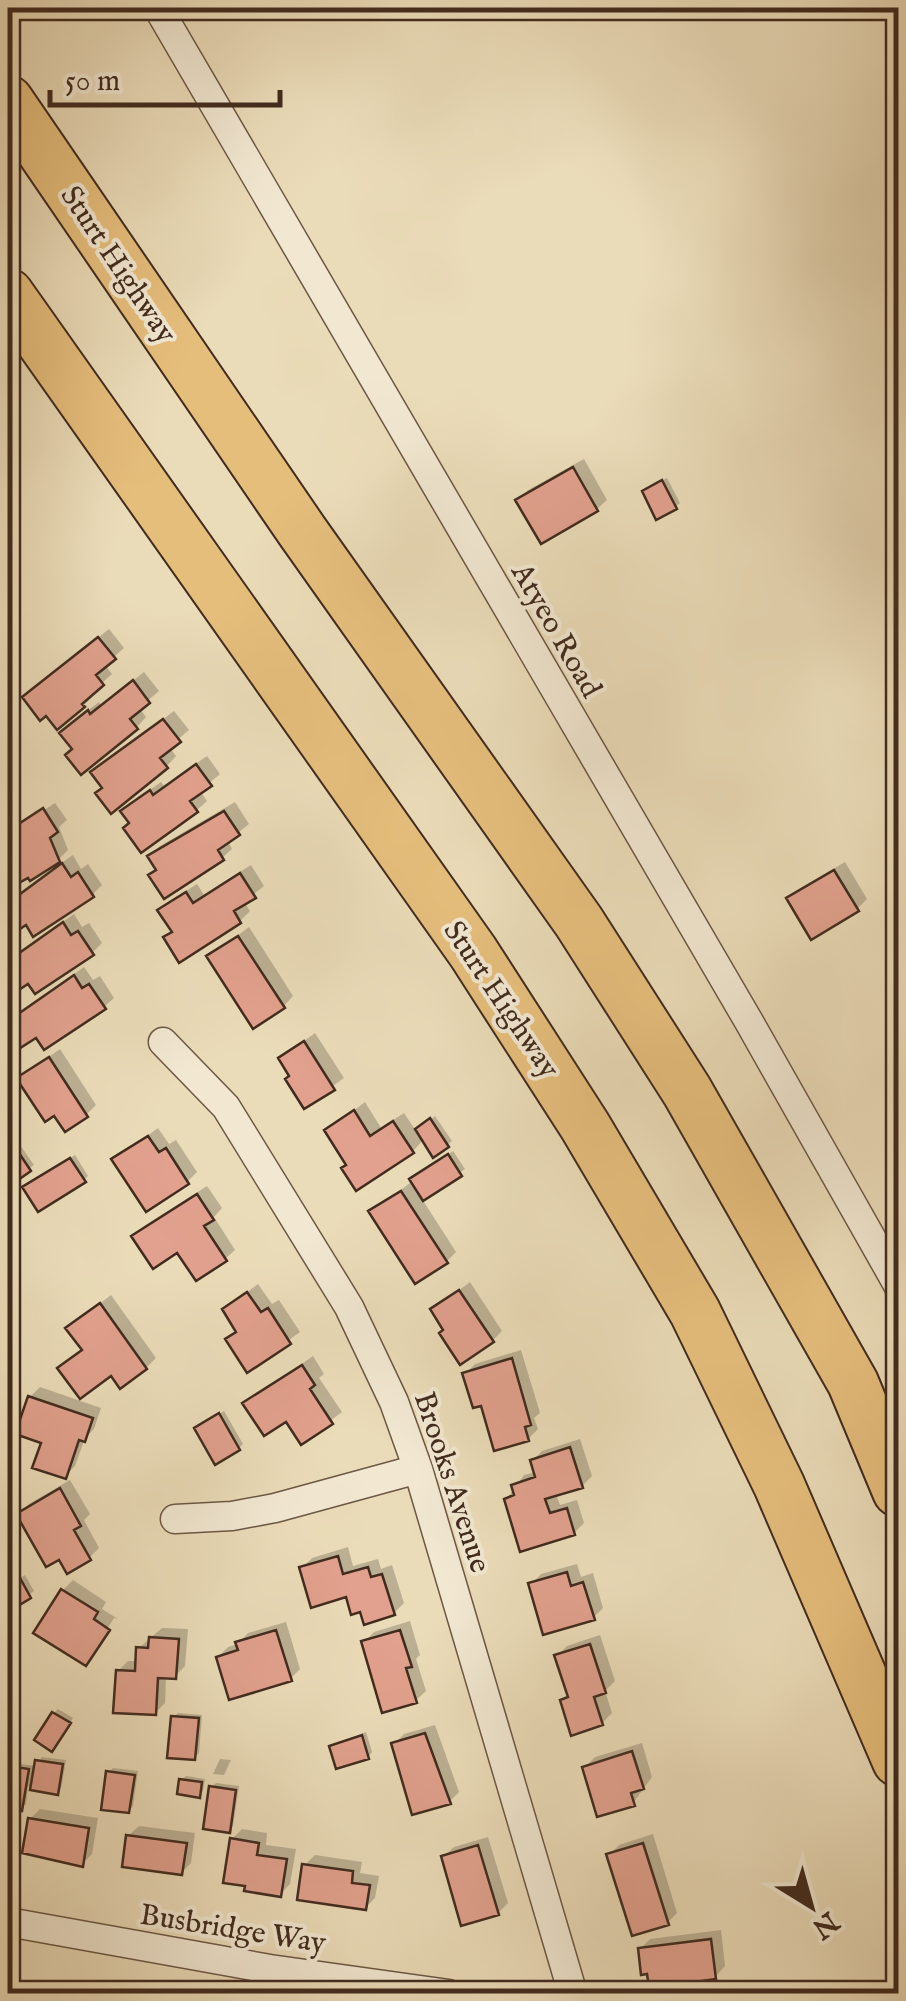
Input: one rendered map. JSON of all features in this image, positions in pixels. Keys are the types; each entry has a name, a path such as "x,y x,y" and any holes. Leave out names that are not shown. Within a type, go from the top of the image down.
{"highway":[{"name":"Sturt Highway","path":"8,102 302,531 579,922 688,1091 853,1383 898,1491"},
{"name":"Sturt Highway","path":"8,294 473,952 585,1126 695,1312 779,1485 898,1761"}],"street":[{"name":"Atyeo Road","path":"158,8 748,1020 898,1286"},
{"name":"Brooks Avenue","path":"163,1042 226,1108 349,1307 394,1402 418,1469 573,1994"},
{"path":"175,1519 232,1516 275,1508 418,1469"},
{"name":"Busbridge Way","path":"8,1922 270,1981 450,1994"}],"building":[{"path":"573,467 598,511 541,544 515,500"},
{"path":"662,480 677,509 656,520 642,491"},
{"path":"98,637 116,659 96,675 104,685 57,730 46,716 40,721 22,697"},
{"path":"133,680 150,703 130,719 138,729 81,775 65,755 72,749 59,733"},
{"path":"163,719 181,742 160,758 168,768 111,814 95,793 102,788 90,772"},
{"path":"196,764 212,786 190,801 198,812 141,853 123,828 129,823 120,811 150,790 153,795"},
{"path":"43,808 58,832 50,838 60,862 30,881 28,878 17,884 13,878 8,880 8,831"},
{"path":"224,811 240,835 218,850 224,860 164,899 148,875 156,870 147,856"},
{"path":"62,863 71,877 78,872 94,897 33,937 26,925 8,937 8,903"},
{"path":"834,870 859,911 811,940 786,898"},
{"path":"240,873 256,898 234,911 241,923 179,963 163,937 172,932 157,910 186,892 193,903"},
{"path":"63,922 71,935 78,931 94,955 35,994 28,984 8,997 8,961"},
{"path":"238,936 285,1008 253,1029 206,956"},
{"path":"74,975 82,988 89,984 106,1009 44,1050 36,1038 14,1052 8,1042 8,1021"},
{"path":"304,1041 335,1090 304,1109 285,1079 289,1076 278,1058"},
{"path":"49,1057 88,1117 65,1132 54,1116 45,1122 16,1078"},
{"path":"354,1110 370,1136 393,1121 414,1153 356,1191 341,1168 346,1165 324,1130"},
{"path":"430,1118 449,1147 433,1158 415,1129"},
{"path":"148,1136 159,1152 166,1148 189,1184 146,1212 111,1159"},
{"path":"15,1147 31,1171 8,1187 8,1152"},
{"path":"448,1154 462,1176 423,1201 409,1179"},
{"path":"70,1158 86,1182 38,1212 22,1187"},
{"path":"401,1191 448,1263 415,1284 368,1211"},
{"path":"197,1194 214,1220 204,1226 227,1261 196,1281 177,1253 153,1269 131,1236"},
{"path":"459,1290 494,1342 460,1365 439,1333 443,1330 430,1309"},
{"path":"247,1292 261,1312 268,1308 291,1344 247,1373 225,1339 236,1332 222,1309"},
{"path":"100,1303 147,1369 120,1389 111,1376 80,1399 57,1368 82,1350 65,1328"},
{"path":"512,1358 531,1425 525,1427 529,1441 494,1451 481,1406 473,1408 462,1373"},
{"path":"302,1365 315,1385 310,1389 333,1424 301,1445 286,1422 264,1436 242,1403"},
{"path":"28,1396 93,1418 85,1442 79,1440 66,1479 32,1468 41,1443 15,1434"},
{"path":"219,1413 240,1450 215,1465 194,1428"},
{"path":"570,1447 583,1488 545,1499 550,1513 567,1508 575,1535 520,1552 504,1499 514,1495 511,1485 535,1477 530,1460"},
{"path":"60,1488 81,1526 74,1530 91,1560 67,1574 59,1560 46,1567 16,1514"},
{"path":"338,1556 343,1574 368,1567 371,1577 382,1574 395,1615 364,1625 360,1612 351,1615 346,1597 311,1608 299,1567"},
{"path":"567,1572 571,1586 583,1582 595,1620 543,1635 528,1583"},
{"path":"20,1578 31,1598 8,1612 8,1585"},
{"path":"61,1589 98,1612 94,1619 110,1630 86,1666 33,1633"},
{"path":"276,1630 292,1681 229,1700 216,1657 238,1650 235,1642"},
{"path":"400,1630 412,1667 406,1668 417,1703 382,1713 361,1641"},
{"path":"149,1637 179,1639 176,1679 158,1678 156,1715 113,1713 116,1670 135,1671 136,1647 148,1648"},
{"path":"590,1644 606,1693 594,1697 603,1725 571,1736 560,1700 568,1697 554,1655"},
{"path":"52,1712 71,1723 52,1752 34,1740"},
{"path":"171,1716 199,1718 195,1760 167,1758"},
{"path":"425,1733 451,1804 412,1815 391,1743"},
{"path":"362,1735 369,1759 336,1769 329,1746"},
{"path":"632,1751 644,1789 631,1793 635,1806 597,1817 582,1767"},
{"path":"35,1760 63,1764 58,1795 30,1790"},
{"path":"8,1766 29,1769 22,1811 8,1808"},
{"path":"106,1771 135,1775 129,1813 101,1810"},
{"path":"179,1779 202,1782 200,1798 177,1794"},
{"path":"209,1786 236,1790 230,1833 203,1829"},
{"path":"28,1818 89,1828 83,1867 22,1853"},
{"path":"126,1835 187,1843 182,1875 122,1867"},
{"path":"230,1838 259,1843 257,1855 287,1859 281,1897 223,1883"},
{"path":"643,1843 669,1925 632,1936 606,1854"},
{"path":"478,1845 499,1915 461,1926 441,1856"},
{"path":"302,1864 353,1871 352,1883 370,1885 366,1910 297,1900"},
{"path":"711,1939 716,1979 687,1983 688,1994 650,1994 647,1974 641,1975 638,1948"}]}
